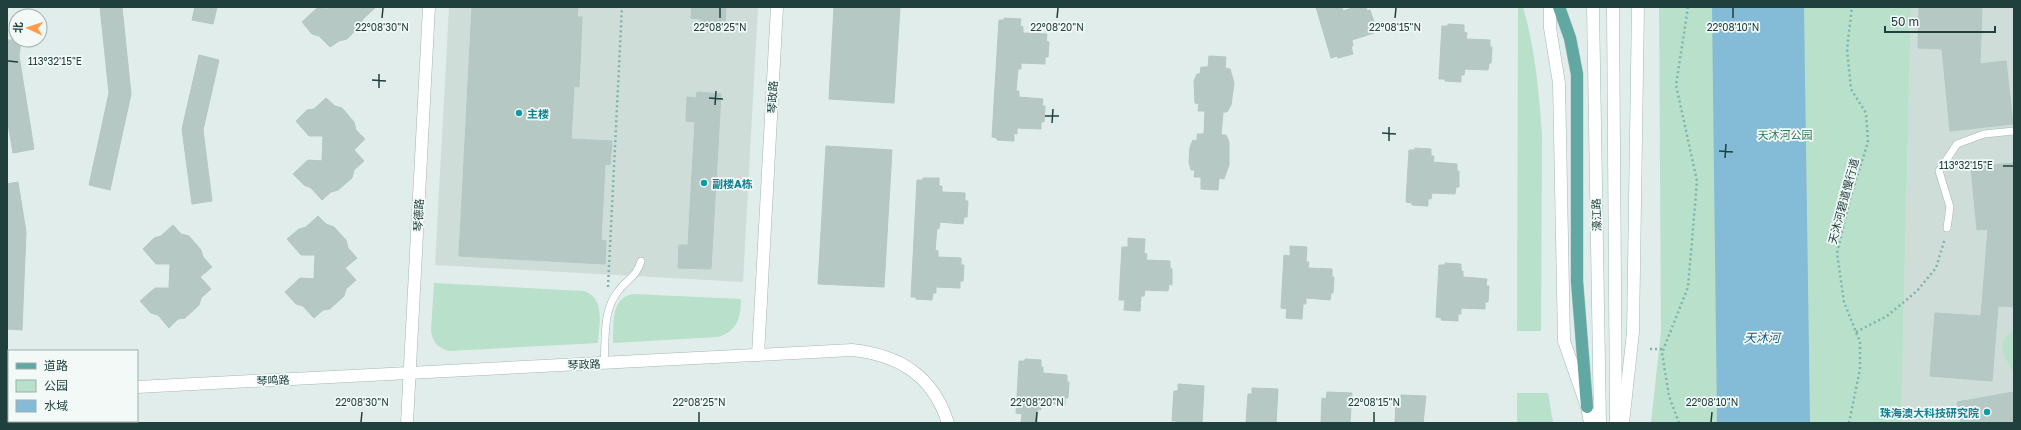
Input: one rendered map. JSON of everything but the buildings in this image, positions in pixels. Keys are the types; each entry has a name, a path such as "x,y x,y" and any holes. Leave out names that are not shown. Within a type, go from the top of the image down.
{"main road":[{"name":"琴德路","path":"407,423 428,7"},
{"name":"琴政路","path":"758,355 777,7"},
{"path":"1550,7 1550,28 1559,82 1564,341 1587,407"},
{"path":"1559,7 1570,38 1576,62 1578,124 1577,281 1587,407 1590,423"},
{"name":"濠江路","path":"1593,7 1594,157 1598,271 1600,423"},
{"name":"濠江路","path":"1613,7 1616,423"},
{"path":"1623,423 1633,332 1638,7"},
{"name":"琴政路","path":"410,373 852,350 875,352 916,373 932,389 943,409 948,423"},
{"name":"琴鸣路","path":"138,387 410,373"}],"lane":[{"path":"1948,228 1950,207 1939,171 1957,144 1984,134 2014,131"},
{"path":"604,363 607,313 619,290 638,271 641,261"}],"path":[{"path":"608,290 622,7"},
{"path":"1679,423 1669,396 1662,353 1688,287 1697,181 1676,85 1688,7"},
{"name":"天沐河碧道慢行道","path":"1849,423 1860,369 1860,342 1844,302 1837,253 1850,200 1868,142 1866,113 1852,89 1847,49 1852,7"},
{"path":"1856,332 1887,316 1917,291 1936,268 1948,228"},
{"path":"1650,349 1663,349"}],"shaded area":[{"path":"449,7 758,7 743,282 435,265"},
{"path":"1911,7 2014,7 2014,423 1901,423"}],"green space":[{"path":"1518,7 1523,7 1531,39 1538,87 1542,135 1541,331 1517,331"},
{"name":"天沐河公园","path":"1659,7 1911,7 1901,423 1651,423 1661,331"},
{"path":"434,283 584,291 596,300 600,313 598,343 445,350 439,347 435,342 431,331"},
{"path":"633,294 741,299 739,318 737,323 730,331 718,337 613,343 614,320 617,306 626,296"},
{"path":"2014,330 2014,373 2004,356 2003,345 2004,340"},
{"path":"1517,393 1548,393 1553,423 1517,423"}],"water":[{"name":"天沐河","path":"1712,7 1804,7 1810,423 1717,423"}],"place":[{"name":"主楼","path":"519,113"},
{"name":"副楼A栋","path":"704,183"},
{"name":"珠海澳大科技研究院","path":"1987,412"}]}
